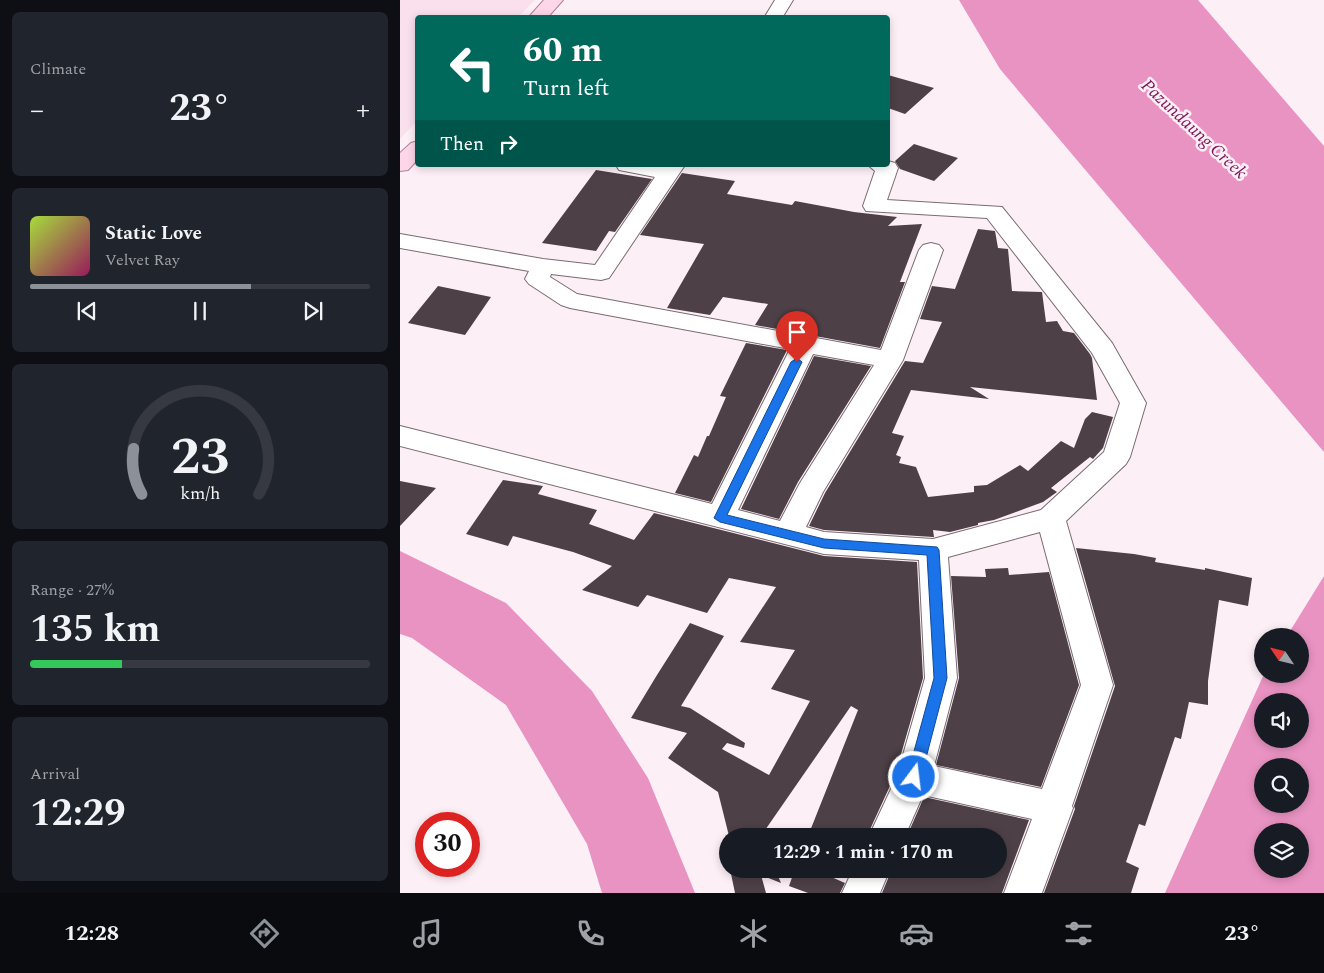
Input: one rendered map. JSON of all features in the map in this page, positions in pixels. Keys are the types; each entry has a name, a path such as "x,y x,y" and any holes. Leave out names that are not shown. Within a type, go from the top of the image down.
{"main road":[{"path":"540,15 554,0"},
{"path":"400,165 415,150"}],"street":[{"path":"775,15 784,0"},
{"path":"400,241 543,266 601,273 671,169 649,167"},
{"path":"400,436 824,543 933,550 1051,518 1116,457 1133,403 1103,349 994,212 874,206 887,168 884,167"},
{"path":"788,534 810,490 890,360 931,250"},
{"path":"543,266 537,279 570,300 890,360"},
{"path":"720,518 805,344"},
{"path":"1023,893 1098,685 1072,600 1051,518"},
{"path":"891,828 914,777 940,678 933,550"},
{"path":"914,777 1055,808"},
{"path":"861,893 868,878"}],"shaded area":[{"path":"400,0 535,0 520,15 415,15 415,123 400,139"}],"water":[{"name":"Pazundaung Creek","path":"959,0 1198,0 1324,146 1324,452 1000,69"},
{"path":"400,551 506,603 592,691 648,778 695,893 602,893 587,844 506,705 412,638 400,634"},
{"path":"1324,576 1324,893 1165,893 1254,696 1254,748 1309,748 1309,693 1255,693 1260,683 1309,683 1309,628 1292,628"}],"building":[{"path":"890,76 934,88 905,114 890,109"},
{"path":"914,144 958,158 934,181 900,169 895,161"},
{"path":"596,170 652,179 615,232 609,231 596,251 542,243"},
{"path":"682,173 735,181 727,194 792,205 795,201 854,212 897,217 888,226 922,224 900,282 905,282 880,348 755,325 768,304 723,297 710,315 667,308 704,244 640,235"},
{"path":"978,229 995,231 998,248 1008,249 1012,291 1042,292 1046,322 1057,321 1063,331 1074,333 1090,354 1097,400 970,387 989,399 911,390 892,433 904,436 896,455 901,457 899,463 916,467 928,497 974,492 974,486 987,485 1020,465 1028,471 1061,441 1074,448 1085,419 1092,412 1113,417 1103,448 1093,459 1090,457 1051,488 1057,492 1043,502 994,520 978,523 978,525 950,532 933,530 934,537 824,530 809,526 825,493 905,361 923,363 942,322 920,319 932,286 955,289"},
{"path":"438,286 491,297 465,335 408,323"},
{"path":"746,343 787,350 711,502 675,493 694,455 698,457 707,436 709,436 726,397 720,396"},
{"path":"814,356 871,366 798,482 779,519 741,509"},
{"path":"503,480 543,486 538,494 597,510 589,524 634,540 654,513 824,556 917,562 923,678 895,775 871,828 811,828 858,710 851,706 767,828 727,828 718,792 668,758 687,733 631,718 690,623 724,636 681,706 690,708 745,743 744,748 727,743 722,749 769,775 810,701 771,689 795,650 740,642 776,587 729,578 707,613 647,595 638,607 582,590 612,566 573,552 513,536 508,546 466,534"},
{"path":"400,481 436,488 400,526"},
{"path":"1076,548 1134,554 1156,558 1155,562 1205,570 1205,568 1252,578 1248,606 1219,600 1208,681 1208,705 1189,702 1181,739 1175,737 1145,826 1139,824 1126,862 1139,868 1131,893 1044,893 1075,809 1074,806 1115,686"},
{"path":"1008,568 1009,575 1049,572 1079,685 1041,787 936,765 959,678 951,576 986,577 985,569"},
{"path":"924,797 1029,820 1002,893 882,893 888,878 1007,878 1007,828 910,828"},
{"path":"732,878 762,878 766,893 735,893"},
{"path":"768,878 779,878 781,883"},
{"path":"792,878 834,878 845,883 840,893 808,893 789,886"}],"route":[{"path":"797,362 720,518 824,543 933,550 940,678 914,777"}]}
